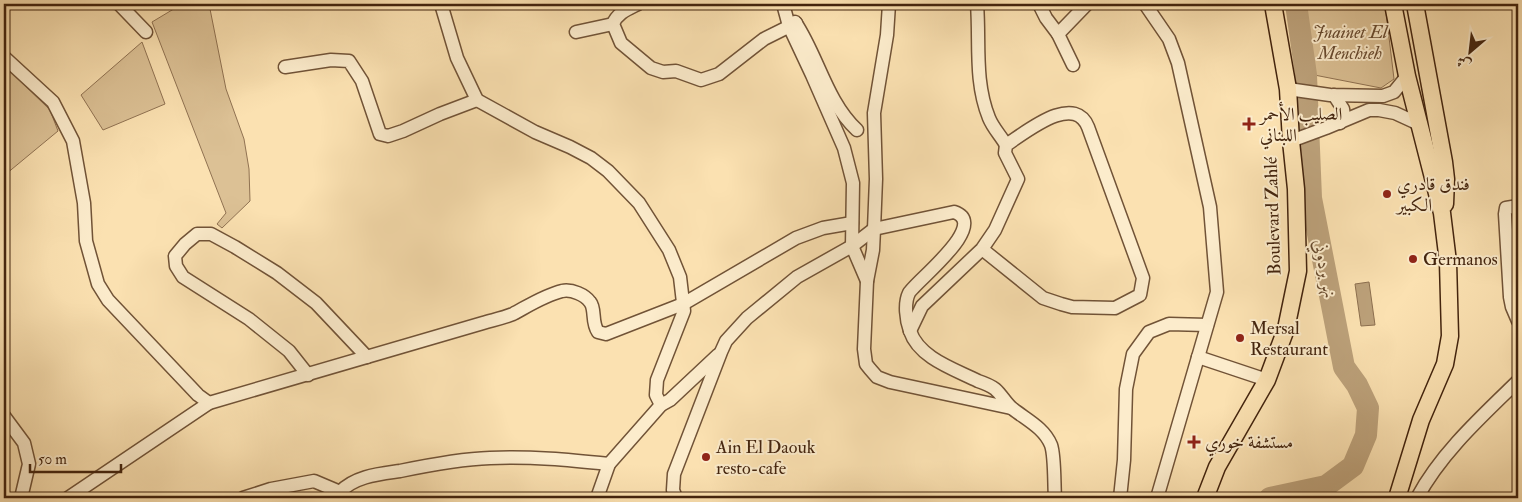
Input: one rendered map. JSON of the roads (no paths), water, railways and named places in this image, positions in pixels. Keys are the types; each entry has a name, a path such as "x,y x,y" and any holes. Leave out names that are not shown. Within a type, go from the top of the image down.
{"main road":[{"name":"Boulevard Zahlé","path":"1205,498 1217,467 1267,380 1286,329 1298,271 1297,138 1292,90 1273,4"},
{"path":"1394,4 1407,76 1442,213 1448,262 1450,336 1445,364 1421,420 1397,498"},
{"path":"1415,4 1444,162 1446,200 1442,213"}],"street":[{"path":"119,4 146,32"},
{"path":"441,4 457,58 477,100 536,132 570,147 608,171 639,203 669,250 680,278 684,311 657,380 656,395 661,405"},
{"path":"576,32 613,24 619,14 638,4"},
{"path":"889,4 887,35 874,113 873,133 876,179 873,250 867,281 864,349 866,364 877,377 890,382 1011,408"},
{"path":"910,331 922,306 982,249 995,230 1018,179 1005,153 1006,145 990,120 982,94 979,74 977,4"},
{"path":"1039,4 1046,18 1058,34 1073,65"},
{"path":"1058,34 1087,4"},
{"path":"1144,4 1169,39 1178,63 1210,207 1217,292 1157,498"},
{"path":"784,7 842,144 853,183 852,246 867,281"},
{"path":"613,24 621,43 651,68 663,72 676,71 701,80 719,74 764,39 792,24"},
{"path":"792,24 848,121 857,130 873,133"},
{"path":"4,57 53,102 73,141 84,203 86,242 98,284 108,300 198,395 209,403"},
{"path":"285,66 331,60 349,61 362,81 380,134 388,136 477,100"},
{"path":"1292,90 1332,95 1383,96 1390,94 1407,76"},
{"path":"1332,95 1343,108 1344,116 1338,124"},
{"path":"1297,138 1338,124 1369,110 1403,115 1419,124"},
{"path":"982,249 1042,298 1061,304 1072,307 1115,308 1140,295 1142,278 1086,122 1076,114 1057,114 1006,145"},
{"path":"842,144 857,130"},
{"path":"853,183 876,179"},
{"path":"1518,206 1506,208 1505,214 1510,297 1518,321"},
{"path":"676,498 673,490 674,474 721,352 726,341 747,318 797,277 852,246 874,229 954,212 960,214 963,218 964,226 960,239 909,294 906,303 910,331 924,352 938,361 995,389 1011,408 1031,421 1045,434 1052,447 1055,498"},
{"path":"68,498 209,403 510,315 548,296 564,291 576,293 590,302 594,326 598,332 606,334 683,304 796,238 823,228 852,223"},
{"path":"308,375 289,351 256,325 183,277 176,266 175,256 185,244 197,234 211,234 252,257 277,273 316,303 367,357"},
{"path":"1120,498 1124,460 1126,389 1133,354 1149,332 1169,324 1207,325"},
{"path":"597,498 609,464 661,405 670,400 721,352"},
{"path":"1198,357 1267,380"},
{"path":"1418,498 1431,476 1449,453 1480,418 1518,381"},
{"path":"4,416 24,443 29,464 21,498"},
{"path":"243,498 271,489 314,481 340,495 346,486 367,476 440,463 490,458 554,459 609,464"}],"waterway":[{"name":"نهر بردوني","path":"1270,498 1326,486 1353,466 1366,435 1368,408 1357,385 1344,367 1311,198 1306,75 1296,4"}],"place":[{"name":"الصليب الأحمر اللبناني","path":"1249,124"},
{"name":"فندق قادري الكبير","path":"1387,194"},
{"name":"Germanos","path":"1413,259"},
{"name":"Mersal Restaurant","path":"1240,338"},
{"name":"مستشفة خوري","path":"1194,442"},
{"name":"Ain El Daouk resto-cafe","path":"706,457"}],"park label":[{"name":"Jnainet El Menchieh","path":"1350,42"}]}
